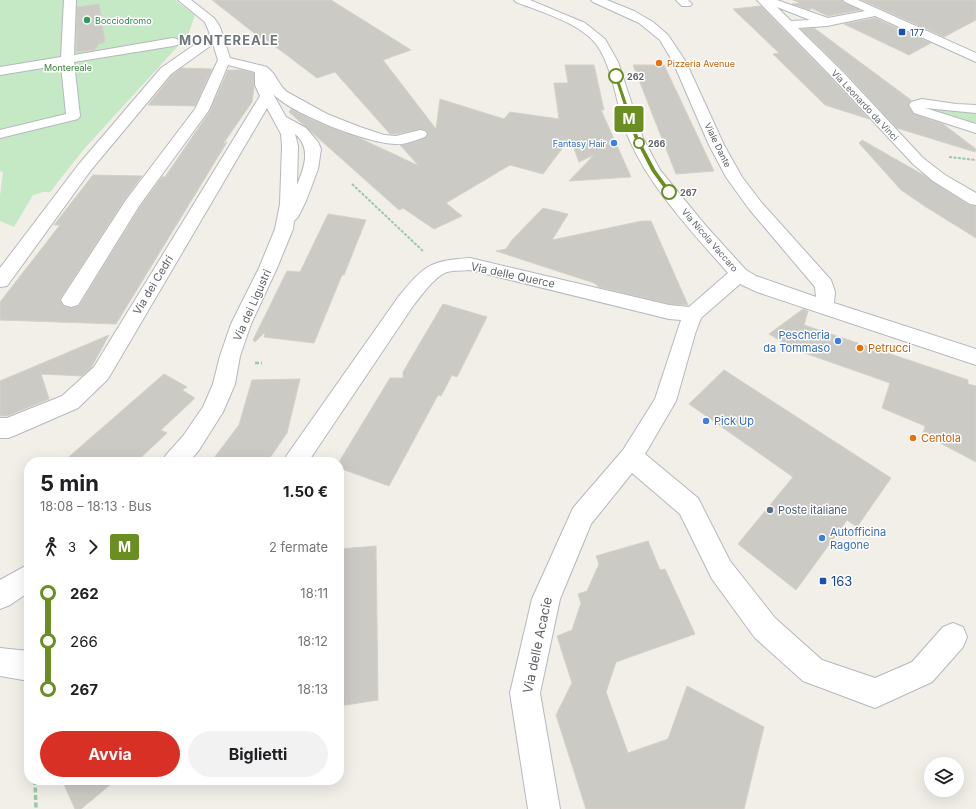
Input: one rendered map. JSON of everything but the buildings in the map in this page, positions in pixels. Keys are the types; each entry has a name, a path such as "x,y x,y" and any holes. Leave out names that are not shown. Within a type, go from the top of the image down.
{"street":[{"path":"0,134 73,116 67,60 70,0"},
{"path":"71,300 132,204 202,110 224,60 214,27 210,20 184,0"},
{"name":"Via Nicola Vaccaro","path":"520,0 581,25 601,42 612,62 636,138 653,171 739,274 764,287 976,357"},
{"name":"Viale Dante","path":"597,0 634,16 650,25 663,37 677,55 717,145 734,177 745,194 773,229 824,285 826,292 824,306"},
{"name":"Via Leonardo da Vinci","path":"763,0 837,74 918,161 939,178 976,200"},
{"path":"766,0 827,22"},
{"path":"849,0 874,13 976,58"},
{"path":"788,25 827,22 874,13"},
{"path":"0,281 81,172 166,71 216,36"},
{"path":"0,72 173,42"},
{"path":"224,60 262,70 268,75 274,88 282,94 326,118 376,138 398,140 420,134"},
{"path":"262,70 262,86 267,96"},
{"name":"Via dei Ligustri","path":"178,457 191,443 212,412 224,384 230,356 241,324 268,268 284,229 288,204 290,146 283,126 267,96"},
{"name":"Via dei Cedri","path":"0,428 8,428 70,402 101,373 267,96"},
{"path":"976,109 956,108 922,103 916,105 919,110 925,113 976,129"},
{"name":"Via delle Querce","path":"298,457 406,301 434,270 444,266 470,264 669,312 693,314"},
{"path":"693,314 739,274"},
{"name":"Via delle Acacie","path":"544,809 525,693 546,599 582,516 632,457 665,401 685,334 693,314"},
{"path":"632,457 689,506 721,570 760,622 813,671 875,693 922,672 953,638"},
{"path":"0,595 24,580"},
{"path":"0,662 24,665"}],"path":[{"path":"352,184 427,255"},
{"path":"35,785 36,809"}],"green space":[{"name":"Montereale","path":"0,0 175,0 195,15 188,35 84,149 50,192 43,192 33,195 14,227 0,221 0,196 3,172 0,171"},
{"path":"929,108 976,111 976,125 932,111"}],"bus line":[{"name":"M","path":"616,76 636,138 653,171 669,192"}],"place":[{"name":"Bocciodromo","path":"87,20"},
{"name":"177","path":"902,32"},
{"name":"Pizzeria Avenue","path":"659,63"},
{"name":"262","path":"616,76"},
{"name":"Fantasy Hair","path":"614,143"},
{"name":"266","path":"639,143"},
{"name":"267","path":"669,192"},
{"name":"Pescheria da Tommaso","path":"838,341"},
{"name":"Petrucci","path":"860,348"},
{"name":"Pick Up","path":"706,421"},
{"name":"Centola","path":"913,438"},
{"name":"Poste italiane","path":"770,510"},
{"name":"Autofficina Ragone","path":"822,538"},
{"name":"163","path":"823,581"}],"district":[{"name":"MONTEREALE","path":"229,40"}]}
